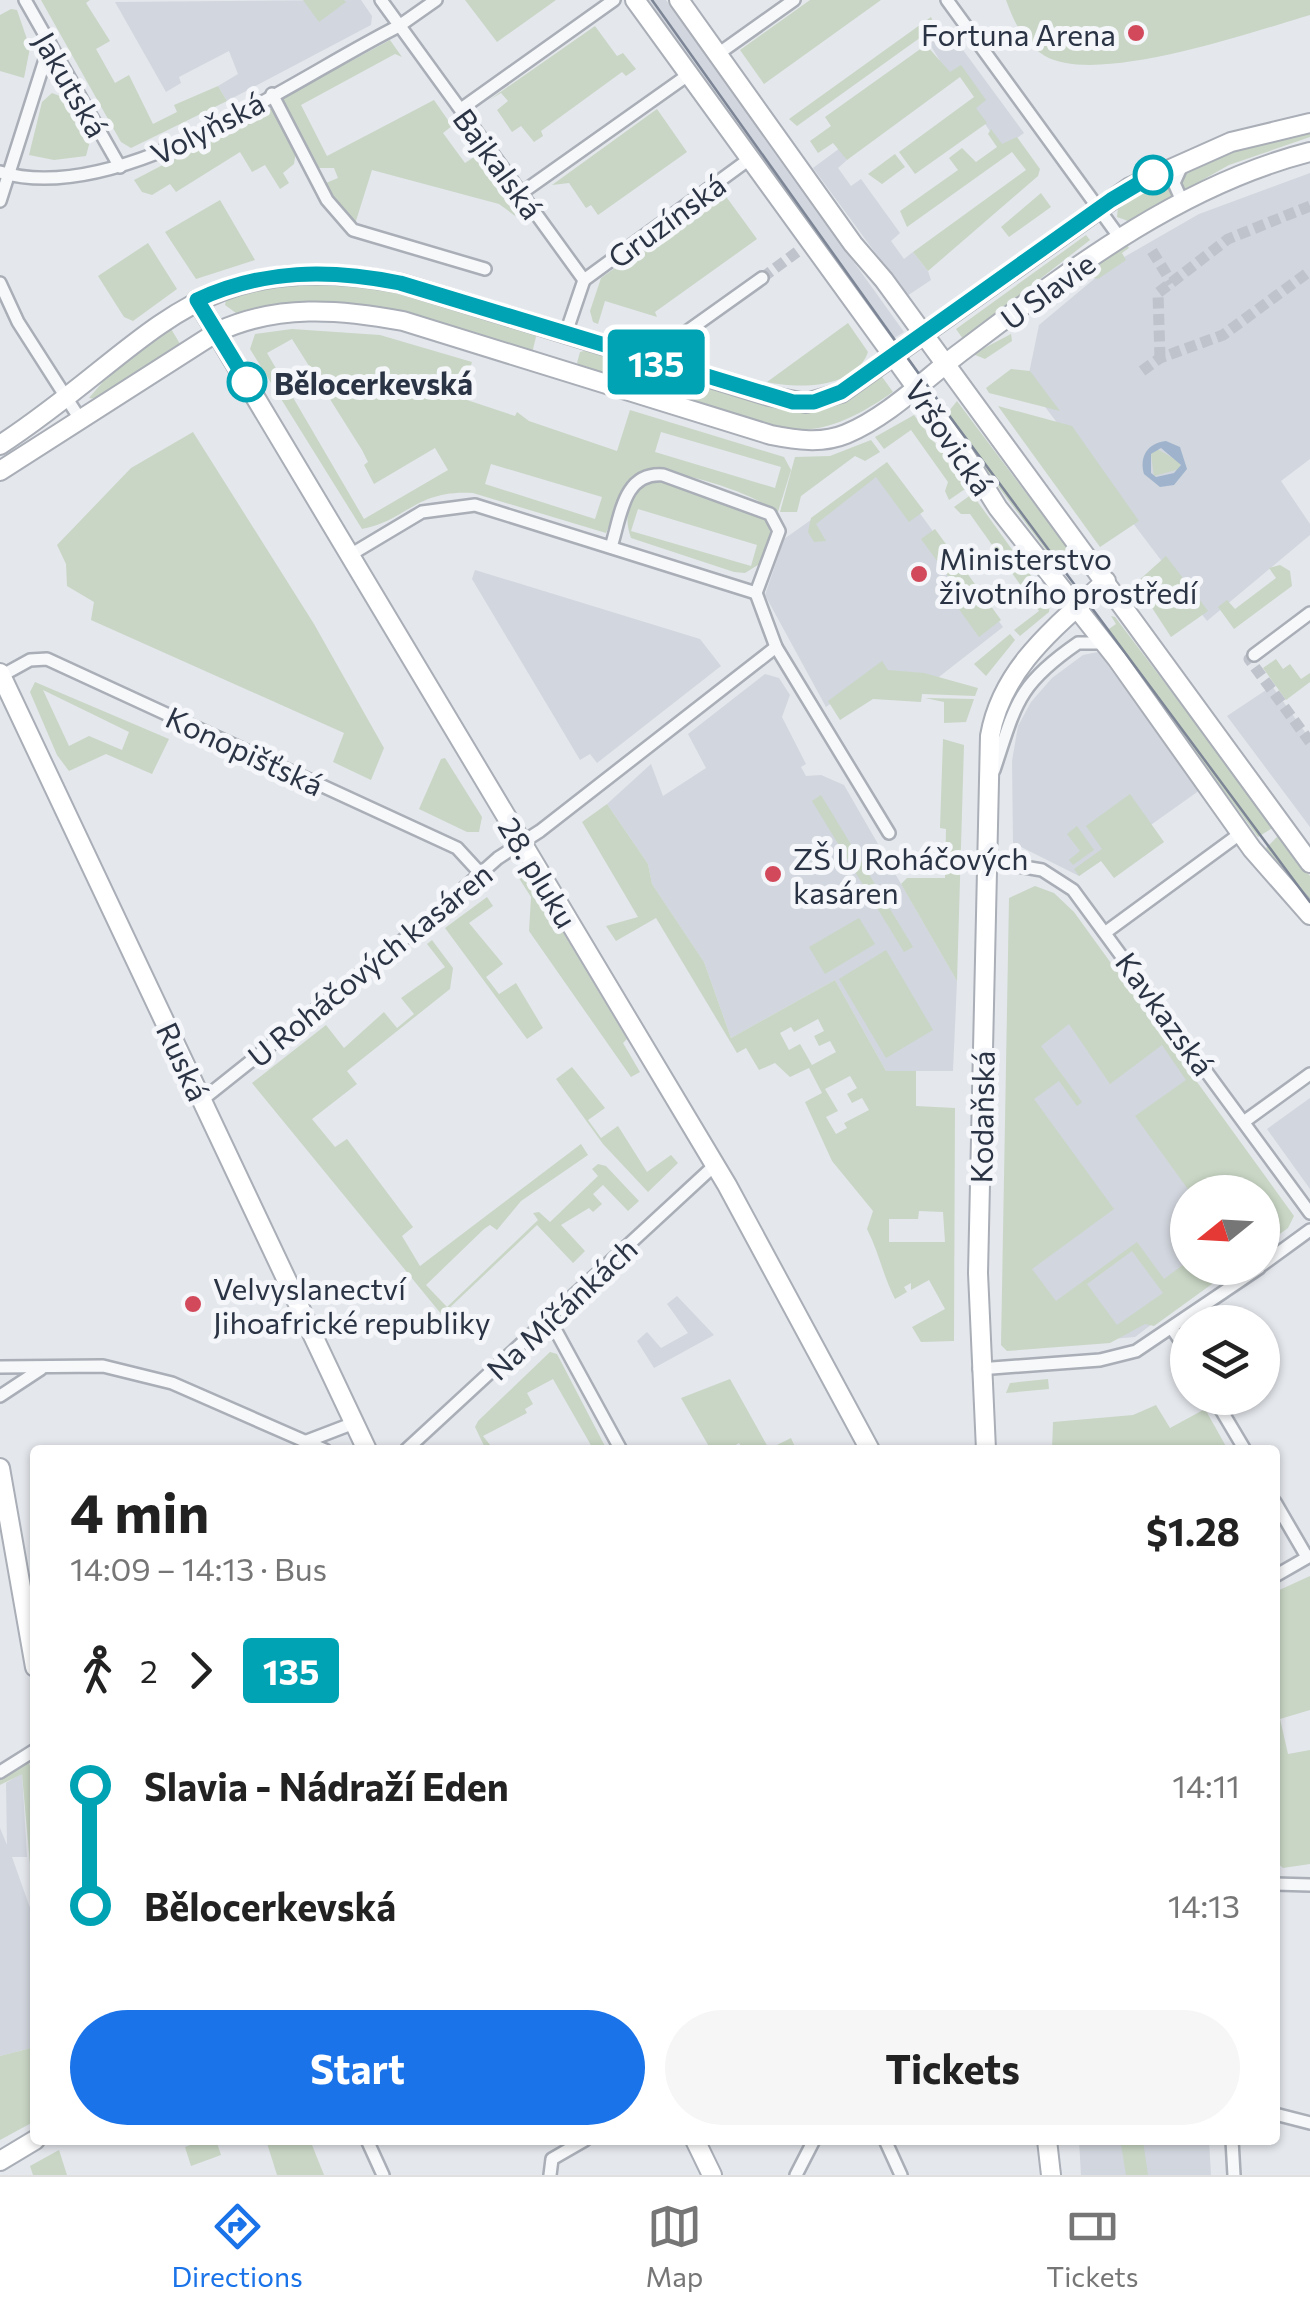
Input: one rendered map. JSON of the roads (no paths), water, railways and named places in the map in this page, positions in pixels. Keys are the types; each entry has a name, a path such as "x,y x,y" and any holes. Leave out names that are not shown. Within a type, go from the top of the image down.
{"main road":[{"name":"Vršovická","path":"635,0 804,247 894,356 998,508 1104,643 1241,833 1310,915"},
{"name":"Vršovická","path":"679,0 853,244 925,336 1310,862"},
{"name":"U Slavie","path":"894,356 1098,209 1185,160 1242,138 1310,123"},
{"name":"U Slavie","path":"916,387 1120,238 1182,201 1231,178 1310,152"},
{"path":"0,445 68,398 168,317 197,300 263,276 340,274 400,283 672,366 806,402 841,392 894,356"},
{"name":"28. pluku","path":"197,300 715,1165 867,1445"},
{"path":"0,471 217,332 275,313 372,316 771,435 819,440 854,430 916,387"},
{"name":"Kodaňská","path":"986,1445 979,1369 990,736 1003,692 1038,644 1106,581"},
{"name":"Ruská","path":"1,675 6,700 202,1100 365,1445"},
{"path":"0,1468 30,1639"},
{"path":"0,2162 30,2143"},
{"path":"697,2145 712,2175"},
{"path":"1048,2145 1051,2175"}],"street":[{"name":"Jakutská","path":"25,0 120,167"},
{"name":"Bajkalská","path":"381,0 584,280"},
{"name":"Volyňská","path":"4,173 42,179 120,167 156,154 400,26 436,0"},
{"path":"461,109 614,0"},
{"path":"718,54 794,0"},
{"path":"947,0 1120,238"},
{"path":"0,201 4,173 50,44"},
{"path":"520,194 688,75"},
{"path":"272,94 327,200 353,230 486,269"},
{"name":"Gruzínská","path":"584,280 748,160"},
{"path":"1182,201 1174,183 1185,160"},
{"path":"661,401 682,335 762,278"},
{"path":"566,334 584,280"},
{"path":"0,283 18,322 80,419"},
{"path":"611,547 630,488 645,474 663,475 760,507 770,514 779,531 756,593 776,647 889,833"},
{"path":"350,555 422,512 456,504 490,508 756,593"},
{"path":"1254,655 1310,614"},
{"name":"Kodaňská","path":"990,783 1008,718 1030,683 1078,643 1104,643"},
{"name":"U Roháčových kasáren","path":"202,1100 480,874 776,647"},
{"name":"Konopišťská","path":"1,675 30,660 47,659 457,848 480,874"},
{"path":"1106,932 1241,833"},
{"name":"Kavkazská","path":"988,861 1011,863 1059,878 1106,932 1310,1213"},
{"path":"1245,1121 1305,1078"},
{"name":"Na Míčánkách","path":"412,1445 715,1165"},
{"path":"1280,1252 1310,1230"},
{"path":"1207,1305 1235,1285"},
{"path":"550,1320 618,1445"},
{"path":"979,1369 1113,1358 1151,1344 1170,1332"},
{"path":"0,1367 103,1366 172,1383 315,1445"},
{"path":"0,1396 41,1368"},
{"path":"1224,1415 1242,1445"},
{"path":"307,1441 354,1422"},
{"path":"1280,1510 1309,1557 1280,1573"},
{"path":"0,1772 30,1753"},
{"path":"1280,1884 1310,1885"},
{"path":"1280,2115 1310,2123"},
{"path":"370,2145 384,2175"},
{"path":"550,2175 552,2159 576,2145"},
{"path":"796,2175 811,2145"},
{"path":"887,2145 901,2175"},
{"path":"1232,2145 1234,2175"}],"water":[{"path":"1160,442 1180,447 1187,469 1174,485 1160,487 1144,474 1144,456","holes":["1161,448 1181,465 1174,473 1156,477 1151,473 1151,454"]}],"tunnel":[{"path":"1160,358 1158,293 1228,239 1310,206"},
{"path":"1152,251 1172,283"},
{"path":"762,278 797,252"},
{"path":"1142,371 1160,358 1223,335 1310,271"},
{"path":"1254,655 1249,659 1310,742"}],"tram line":[{"path":"652,0 942,406 1310,902"}],"place":[{"name":"Fortuna Arena","path":"1136,33"},
{"name":"Bělocerkevská","path":"247,382"},
{"name":"Ministerstvo životního prostředí","path":"919,574"},
{"name":"ZŠ U Roháčových kasáren","path":"773,874"},
{"name":"Velvyslanectví Jihoafrické republiky","path":"193,1304"}]}
